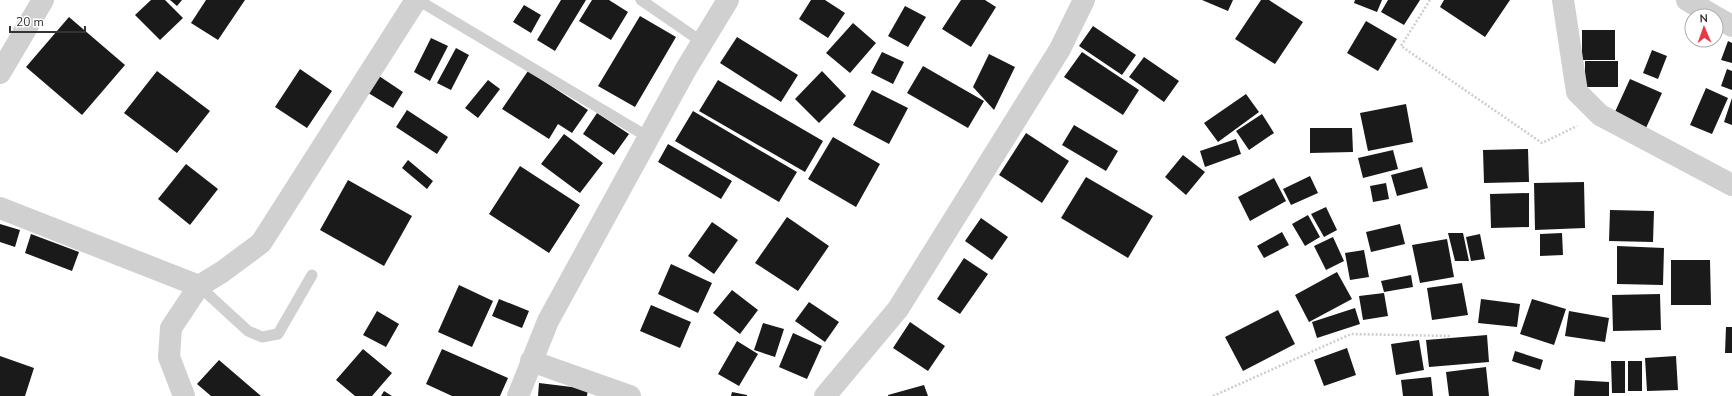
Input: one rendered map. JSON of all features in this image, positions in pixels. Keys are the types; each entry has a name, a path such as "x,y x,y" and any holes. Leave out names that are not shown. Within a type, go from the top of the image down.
{"street":[{"path":"0,73 43,0"},
{"path":"184,396 169,357 171,328 199,286 222,272 261,243 417,0"},
{"path":"518,396 548,321 648,137 702,42 728,0"},
{"path":"825,396 898,310 1060,49 1084,0"},
{"path":"1563,0 1577,92 1600,115 1732,185"},
{"path":"1687,0 1701,8"},
{"path":"0,208 199,286"},
{"path":"531,361 630,396"}],"lane":[{"path":"417,0 648,137"},
{"path":"641,0 702,42"},
{"path":"199,286 248,330 262,338 278,334 312,275"}],"path":[{"path":"1430,0 1401,46 1542,143 1600,115"},
{"path":"1213,396 1351,334 1450,336"}],"building":[{"path":"151,0 165,0 183,18 160,40 135,15"},
{"path":"170,0 182,0 177,6"},
{"path":"206,0 245,0 218,40 191,23"},
{"path":"561,0 586,0 555,51 537,40"},
{"path":"592,0 609,0 628,12 611,40 579,21"},
{"path":"811,0 825,0 845,13 828,38 799,19"},
{"path":"961,0 985,0 996,7 971,47 942,29"},
{"path":"1202,0 1233,0 1228,11"},
{"path":"1261,0 1269,0 1303,22 1275,64 1235,39"},
{"path":"1355,0 1382,0 1377,12 1354,3"},
{"path":"1388,0 1420,0 1404,25 1381,12"},
{"path":"1444,0 1510,0 1485,37 1440,7"},
{"path":"524,5 541,15 531,33 513,22"},
{"path":"905,6 926,17 908,47 888,36"},
{"path":"640,16 676,37 635,107 598,86"},
{"path":"69,17 125,65 82,115 26,67"},
{"path":"1366,21 1397,39 1378,71 1347,53"},
{"path":"853,23 876,43 850,73 826,53"},
{"path":"1093,26 1136,55 1122,75 1079,46"},
{"path":"1582,30 1615,30 1615,60 1582,60"},
{"path":"737,37 798,75 781,102 720,63"},
{"path":"431,38 448,46 430,81 414,72"},
{"path":"1728,41 1732,43 1732,63 1721,60"},
{"path":"456,48 469,55 451,90 437,83"},
{"path":"1652,50 1667,56 1658,79 1643,73"},
{"path":"882,52 904,62 893,84 871,73"},
{"path":"1082,52 1139,90 1123,115 1064,77"},
{"path":"989,54 1015,67 994,110 973,87"},
{"path":"1144,57 1179,81 1164,102 1129,77"},
{"path":"1585,61 1618,61 1618,87 1585,87"},
{"path":"923,66 984,101 968,128 907,93"},
{"path":"300,69 332,91 307,128 275,107"},
{"path":"1727,69 1732,71 1732,90 1721,86"},
{"path":"157,71 210,111 177,153 124,113"},
{"path":"528,71 588,110 572,133 558,124 549,139 502,109"},
{"path":"822,71 846,96 819,123 795,99"},
{"path":"376,74 403,92 393,108 365,91"},
{"path":"1630,79 1662,93 1646,128 1614,114"},
{"path":"488,80 500,89 478,118 465,108"},
{"path":"718,80 823,141 805,172 699,111"},
{"path":"1706,88 1728,98 1712,134 1690,125"},
{"path":"872,90 908,108 889,144 853,125"},
{"path":"1246,94 1259,112 1218,142 1204,123"},
{"path":"1732,98 1732,125 1724,122"},
{"path":"1406,104 1413,142 1368,151 1360,113"},
{"path":"407,110 448,137 437,154 396,127"},
{"path":"693,111 797,172 779,202 675,141"},
{"path":"597,113 629,134 614,155 583,134"},
{"path":"1262,114 1274,133 1249,150 1236,131"},
{"path":"1074,125 1118,151 1106,171 1062,145"},
{"path":"1310,128 1352,128 1353,152 1310,153"},
{"path":"1026,133 1069,161 1042,203 999,175"},
{"path":"564,134 603,163 580,193 541,164"},
{"path":"833,137 880,164 856,207 808,179"},
{"path":"1236,139 1241,154 1205,167 1200,151"},
{"path":"668,144 732,181 721,199 658,162"},
{"path":"1528,149 1529,182 1484,183 1483,150"},
{"path":"1393,150 1398,169 1363,178 1358,158"},
{"path":"1183,155 1205,172 1186,195 1165,177"},
{"path":"408,160 433,181 427,189 402,168"},
{"path":"186,164 218,189 190,225 158,199"},
{"path":"520,166 580,205 549,253 489,214"},
{"path":"1422,167 1428,188 1397,196 1391,175"},
{"path":"1310,176 1318,193 1291,205 1283,189"},
{"path":"1086,177 1153,216 1128,258 1061,218"},
{"path":"1274,178 1286,201 1250,221 1238,197"},
{"path":"348,180 412,216 384,266 320,230"},
{"path":"1584,182 1585,228 1535,230 1534,183"},
{"path":"1386,183 1389,199 1373,202 1370,186"},
{"path":"1529,193 1529,227 1491,228 1490,194"},
{"path":"1326,207 1337,230 1324,237 1311,214"},
{"path":"1610,210 1654,211 1653,242 1609,241"},
{"path":"1308,215 1320,237 1305,246 1292,224"},
{"path":"787,217 829,246 798,291 755,263"},
{"path":"981,218 1008,237 992,260 965,241"},
{"path":"712,222 738,240 714,274 688,256"},
{"path":"0,224 20,230 15,247 0,242"},
{"path":"1400,224 1405,244 1371,252 1366,232"},
{"path":"1282,232 1289,245 1264,258 1257,246"},
{"path":"1448,233 1463,233 1469,261 1455,261"},
{"path":"1562,233 1563,255 1540,256 1540,234"},
{"path":"31,234 79,252 72,271 25,253"},
{"path":"1480,234 1485,259 1471,261 1466,237"},
{"path":"1333,237 1344,261 1326,270 1314,246"},
{"path":"1447,239 1454,277 1420,283 1412,245"},
{"path":"1617,246 1664,248 1663,285 1617,284"},
{"path":"1364,250 1369,277 1350,280 1345,253"},
{"path":"964,258 988,274 960,314 937,299"},
{"path":"1671,260 1710,260 1711,305 1671,305"},
{"path":"671,264 712,283 698,313 658,294"},
{"path":"1337,272 1352,299 1309,322 1295,295"},
{"path":"1411,275 1413,287 1384,292 1381,281"},
{"path":"1462,283 1468,315 1432,320 1427,288"},
{"path":"459,285 493,301 472,347 438,332"},
{"path":"732,290 758,310 740,334 713,313"},
{"path":"1384,293 1388,316 1363,320 1359,296"},
{"path":"1660,294 1661,330 1613,331 1612,295"},
{"path":"499,299 529,311 522,328 492,316"},
{"path":"1481,299 1520,304 1517,327 1478,323"},
{"path":"1532,299 1566,309 1554,345 1520,334"},
{"path":"809,302 839,322 825,342 795,321"},
{"path":"651,305 691,322 680,348 640,331"},
{"path":"1355,308 1360,324 1317,338 1312,322"},
{"path":"1278,310 1295,344 1243,371 1225,337"},
{"path":"377,311 399,324 386,347 363,335"},
{"path":"1569,311 1609,318 1605,342 1565,336"},
{"path":"910,322 945,346 928,371 893,348"},
{"path":"763,323 784,329 775,357 754,350"},
{"path":"1726,327 1732,327 1732,353 1725,353"},
{"path":"793,333 822,346 807,379 779,367"},
{"path":"1487,335 1489,362 1429,367 1426,340"},
{"path":"1419,340 1424,370 1396,375 1391,344"},
{"path":"737,341 758,354 739,386 718,374"},
{"path":"1347,348 1356,375 1324,386 1314,360"},
{"path":"363,349 392,373 372,396 355,396 336,380"},
{"path":"442,349 508,378 500,396 452,396 426,384"},
{"path":"1515,351 1543,360 1540,370 1512,361"},
{"path":"0,356 34,368 25,396 0,396"},
{"path":"1676,356 1678,390 1647,391 1645,358"},
{"path":"219,360 261,396 211,396 197,384"},
{"path":"1611,361 1625,361 1625,393 1612,393"},
{"path":"1628,361 1642,361 1642,391 1628,391"},
{"path":"1486,367 1489,396 1449,396 1446,372"},
{"path":"1431,377 1433,396 1403,396 1401,380"},
{"path":"1575,380 1609,382 1609,396 1574,396"},
{"path":"539,383 588,389 587,396 538,396"},
{"path":"924,385 928,396 888,396 888,395"},
{"path":"384,391 392,396 381,396"},
{"path":"732,392 747,395 747,396 731,396"}]}
